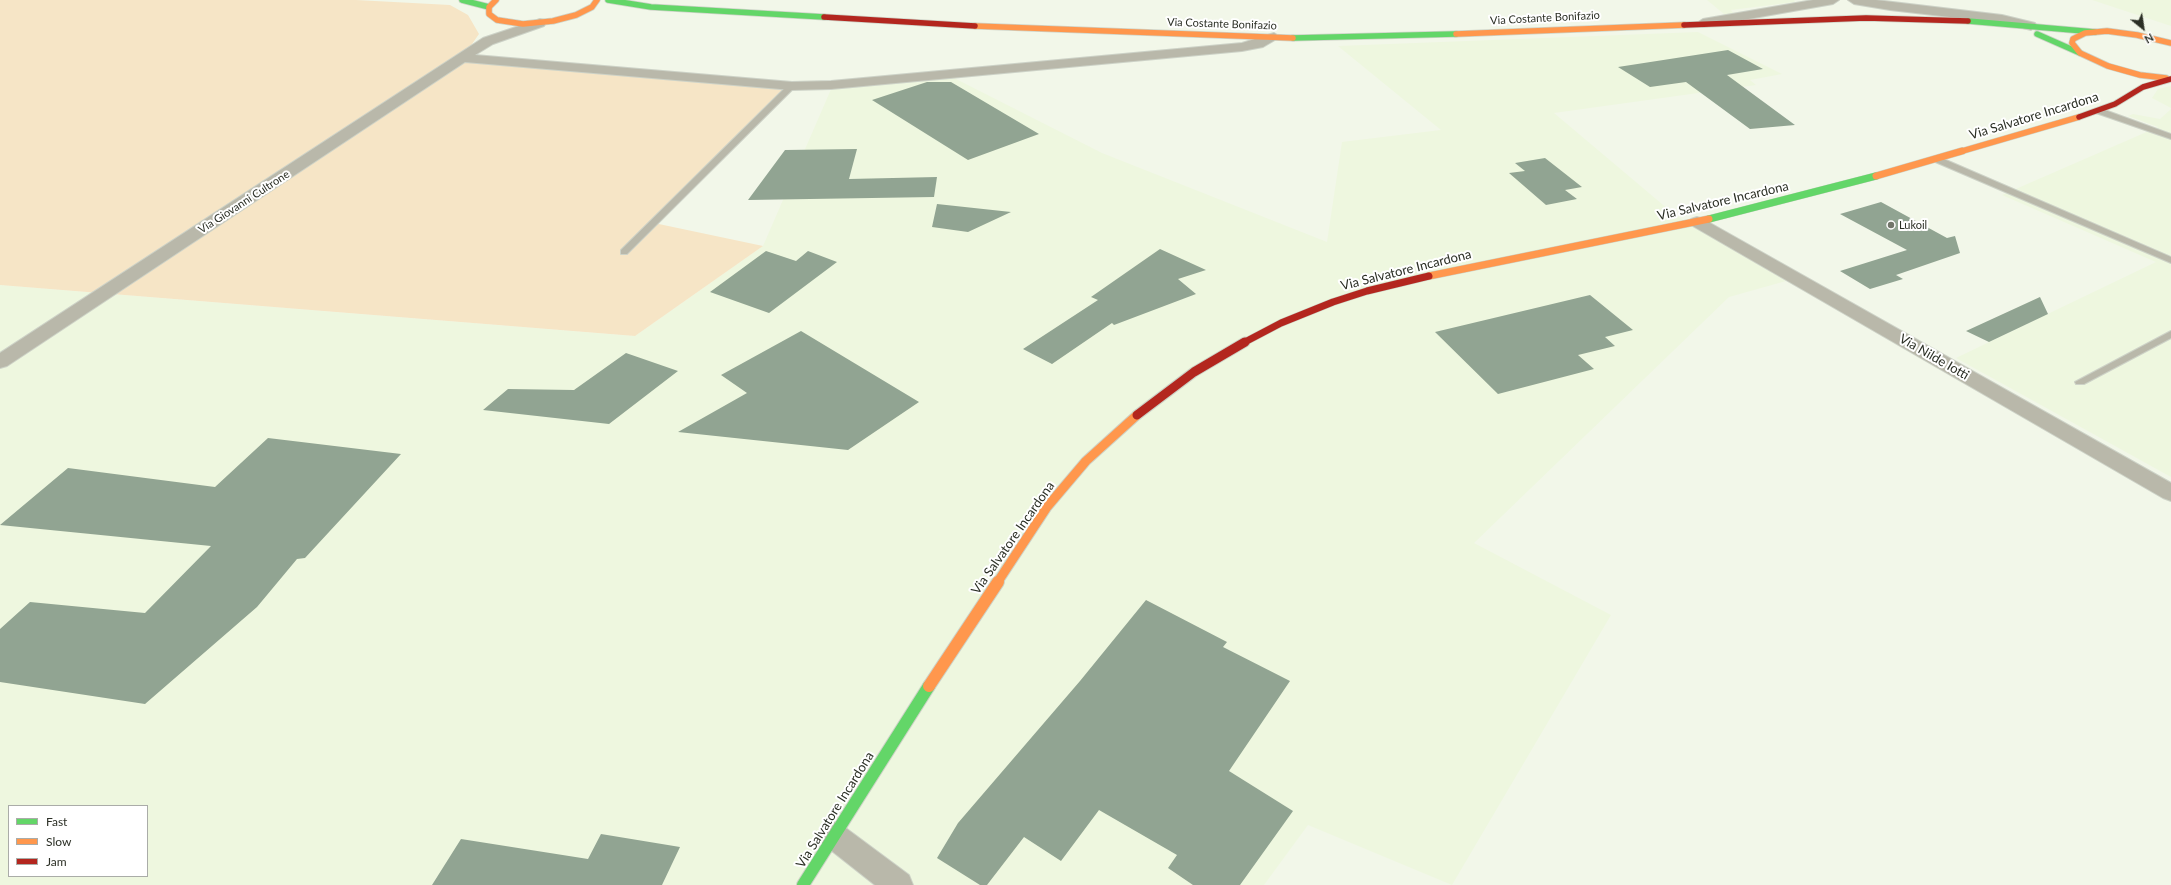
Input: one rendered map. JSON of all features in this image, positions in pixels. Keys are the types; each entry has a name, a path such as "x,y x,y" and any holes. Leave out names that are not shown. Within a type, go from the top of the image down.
{"main road":[{"path":"462,0 489,7"},
{"path":"496,0 489,7 489,14 497,20 523,24 540,23 602,10 651,7"},
{"path":"576,15 592,7 597,0"},
{"path":"608,0 651,7"},
{"name":"Via Costante Bonifazio","path":"651,7 1034,29 1317,38 1439,35 1793,19"},
{"path":"1793,19 1914,18 2095,32 2122,32 2171,42"},
{"path":"1793,19 2010,28 2047,37 2094,60 2123,71 2171,79"},
{"path":"2080,53 2072,43 2073,39 2085,33 2095,32"},
{"path":"2094,60 2124,83 2125,98"},
{"name":"Via Salvatore Incardona","path":"803,885 833,835 966,628 1047,507 1086,461 1126,423 1194,372 1281,323 1333,302 1367,291 1446,272 1697,222 1813,193 1936,160 2099,111 2153,83 2171,79"}],"street":[{"path":"1703,23 1833,0"},
{"path":"1854,0 1883,6 2002,19 2031,26"},
{"path":"488,41 494,32 497,20"},
{"name":"Via Giovanni Cultrone","path":"0,362 488,41 540,23"},
{"path":"463,58 606,72 792,86 838,85 1242,47 1258,44 1274,37"},
{"name":"Via Nilde Iotti","path":"1697,222 2171,493"},
{"path":"833,835 898,885"}],"lane":[{"path":"624,252 792,86"},
{"path":"2099,111 2171,137"},
{"path":"1936,160 2171,260"},
{"path":"2080,382 2171,334"}],"shaded area":[{"path":"0,0 356,0 450,5 468,15 479,34 463,57 792,86 654,223 763,246 635,336 0,285"},
{"path":"1707,0 1794,0 1795,2 1731,10 1734,14 1724,14"},
{"path":"2092,0 2171,0 2171,26"},
{"path":"1698,32 1782,74 1750,80 1756,85 1554,113 1675,215 1786,281 1729,297 1474,543 1611,615 1452,885 1308,825 1264,885 0,885 0,285 635,336 763,246 832,87 952,77 1102,153 1327,242 1342,142 1441,130 1338,46"},
{"path":"2171,86 2171,108 2152,98 2158,89"},
{"path":"2171,109 2171,477 1956,358 2156,262 2002,195 2158,127 2128,116 2133,114 2160,119"}],"building":[{"path":"1728,50 1763,69 1727,75 1795,125 1750,129 1686,82 1650,87 1618,67"},
{"path":"927,82 951,82 1039,134 968,160 872,100"},
{"path":"857,149 849,179 937,177 934,197 748,200 785,150"},
{"path":"1545,158 1582,187 1565,190 1577,199 1546,205 1509,173 1525,171 1515,163"},
{"path":"1881,202 1947,238 1955,236 1960,253 1896,275 1903,279 1870,289 1840,271 1907,250 1840,214"},
{"path":"937,204 1011,212 968,232 932,227"},
{"path":"1160,249 1206,270 1178,279 1196,294 1114,325 1112,323 1052,364 1023,349 1098,300 1091,297"},
{"path":"766,251 796,261 808,251 837,262 769,313 710,292"},
{"path":"1590,295 1633,330 1605,337 1615,346 1578,355 1594,369 1498,394 1435,332"},
{"path":"2040,297 2048,314 1989,342 1966,331"},
{"path":"801,331 919,402 848,450 678,432 747,393 721,375"},
{"path":"626,353 678,371 609,424 483,410 508,389 574,390"},
{"path":"268,438 401,454 305,558 297,559 257,607 145,704 0,682 0,629 30,602 145,613 211,546 0,525 68,468 215,487"},
{"path":"1146,600 1227,642 1223,647 1290,681 1229,771 1293,811 1240,885 1193,885 1168,868 1177,855 1099,810 1061,861 1024,837 987,885 980,885 937,858 958,823 1080,681"},
{"path":"601,834 680,847 662,885 432,885 461,839 588,859"}],"traffic: fast":[{"path":"462,0 489,7"},
{"path":"608,0 651,7 824,17"},
{"path":"1968,21 2095,32"},
{"path":"1293,38 1456,34"},
{"path":"2037,34 2080,53"},
{"path":"1709,219 1876,176"},
{"path":"803,885 929,686"}],"traffic: slow":[{"path":"496,0 489,7 489,14 497,20 523,24 553,21 576,15 592,7 597,0"},
{"path":"1456,34 1684,25"},
{"path":"975,26 1293,38"},
{"path":"2166,78 2140,75 2108,66 2080,53 2072,43 2073,39 2085,33 2107,31 2137,35 2171,43"},
{"path":"1876,176 2079,117"},
{"path":"1429,276 1709,219"},
{"path":"929,686 1047,507 1086,461 1137,415"}],"traffic: jam":[{"path":"824,17 975,26"},
{"path":"1684,25 1866,18 1968,21"},
{"path":"2079,117 2115,104 2143,87 2171,79"},
{"path":"1137,415 1194,372 1237,346 1281,323 1333,302 1367,291 1429,276"}],"place":[{"name":"Lukoil","path":"1891,225"}]}
